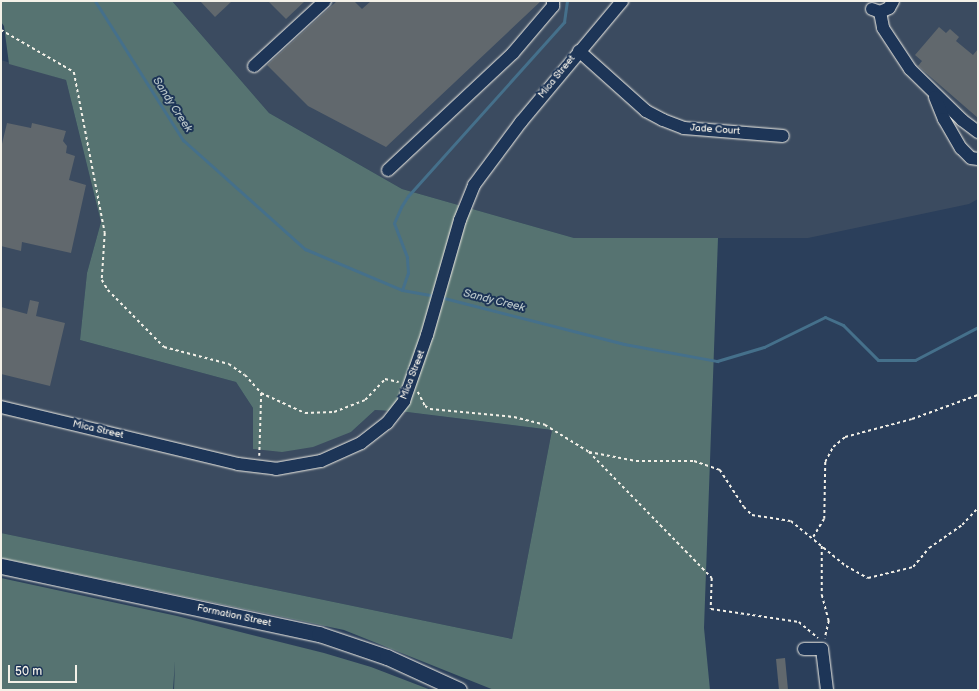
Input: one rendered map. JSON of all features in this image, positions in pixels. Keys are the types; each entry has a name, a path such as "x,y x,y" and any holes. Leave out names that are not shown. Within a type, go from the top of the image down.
{"main road":[{"name":"Formation Street","path":"1,566 319,634 387,656 459,690"}],"street":[{"path":"254,66 325,1"},
{"path":"388,170 513,53 553,6 554,1"},
{"name":"Mica Street","path":"1,407 276,469 321,461 361,443 387,423 404,400 427,335 451,259 460,220 474,185 491,159 622,1"},
{"path":"893,1 889,8 876,11 883,28 906,64 932,88 962,120 978,132"},
{"name":"Jade Court","path":"579,51 646,110 663,120 684,128 783,136"},
{"path":"932,88 944,119 962,148 971,158 978,160"},
{"path":"804,649 822,649 827,690"}],"path":[{"path":"1,30 74,72 105,233 102,280 108,290 164,347 229,364 245,375 262,393 294,409 320,414 334,412 365,400 385,379 409,387 422,395 425,406 430,408 514,417 545,426 589,452 712,578 711,609 799,622 824,643 829,621 822,595 822,546"},
{"path":"258,466 262,393"},
{"path":"813,537 824,520 825,462 833,447 844,437 912,419 978,395"},
{"path":"589,452 636,461 694,462 720,470 744,507 752,515 791,522 813,537 846,566 868,578 890,574 913,567 929,548 962,526 978,508"}],"shaded area":[{"path":"172,1 978,1 978,199 969,204 808,238 574,238 402,189 269,113"},
{"path":"1,60 66,80 101,222 87,273 80,340 236,382 253,408 253,449 351,432 375,410 407,412 552,430 512,639 1,533"}],"green space":[{"path":"1,1 172,1 269,113 402,189 574,238 718,238 704,628 710,690 494,690 344,630 1,558 1,533 512,639 552,430 407,412 375,410 351,432 313,447 282,452 253,449 253,408 236,382 80,340 87,273 101,222 66,80 9,64 4,26 1,22"},
{"path":"1,578 177,616 324,653 371,667 431,690 174,690 175,661 173,690 1,690"}],"building":[{"path":"200,1 232,1 215,17"},
{"path":"268,1 305,1 286,19"},
{"path":"337,1 354,1 362,9 371,1 541,1 386,147 308,106 267,65"},
{"path":"939,27 946,33 950,29 959,37 956,41 973,55 978,49 978,118 918,66 922,61 915,55"},
{"path":"7,123 31,128 32,123 66,131 63,141 67,146 66,153 75,156 69,180 86,185 71,253 22,242 21,251 1,246 1,148"},
{"path":"30,300 39,302 36,316 65,323 50,386 1,374 1,307 27,314"},
{"path":"785,658 788,690 779,690 776,659"}],"waterway":[{"name":"Sandy Creek","path":"95,1 183,140 305,249 402,290 435,296"},
{"path":"402,290 408,273 407,257 394,223 401,207 408,196 564,22 567,1"},
{"name":"Sandy Creek","path":"440,297 624,344 717,361 764,347 825,317 843,325 878,360 915,360 978,327"}]}
